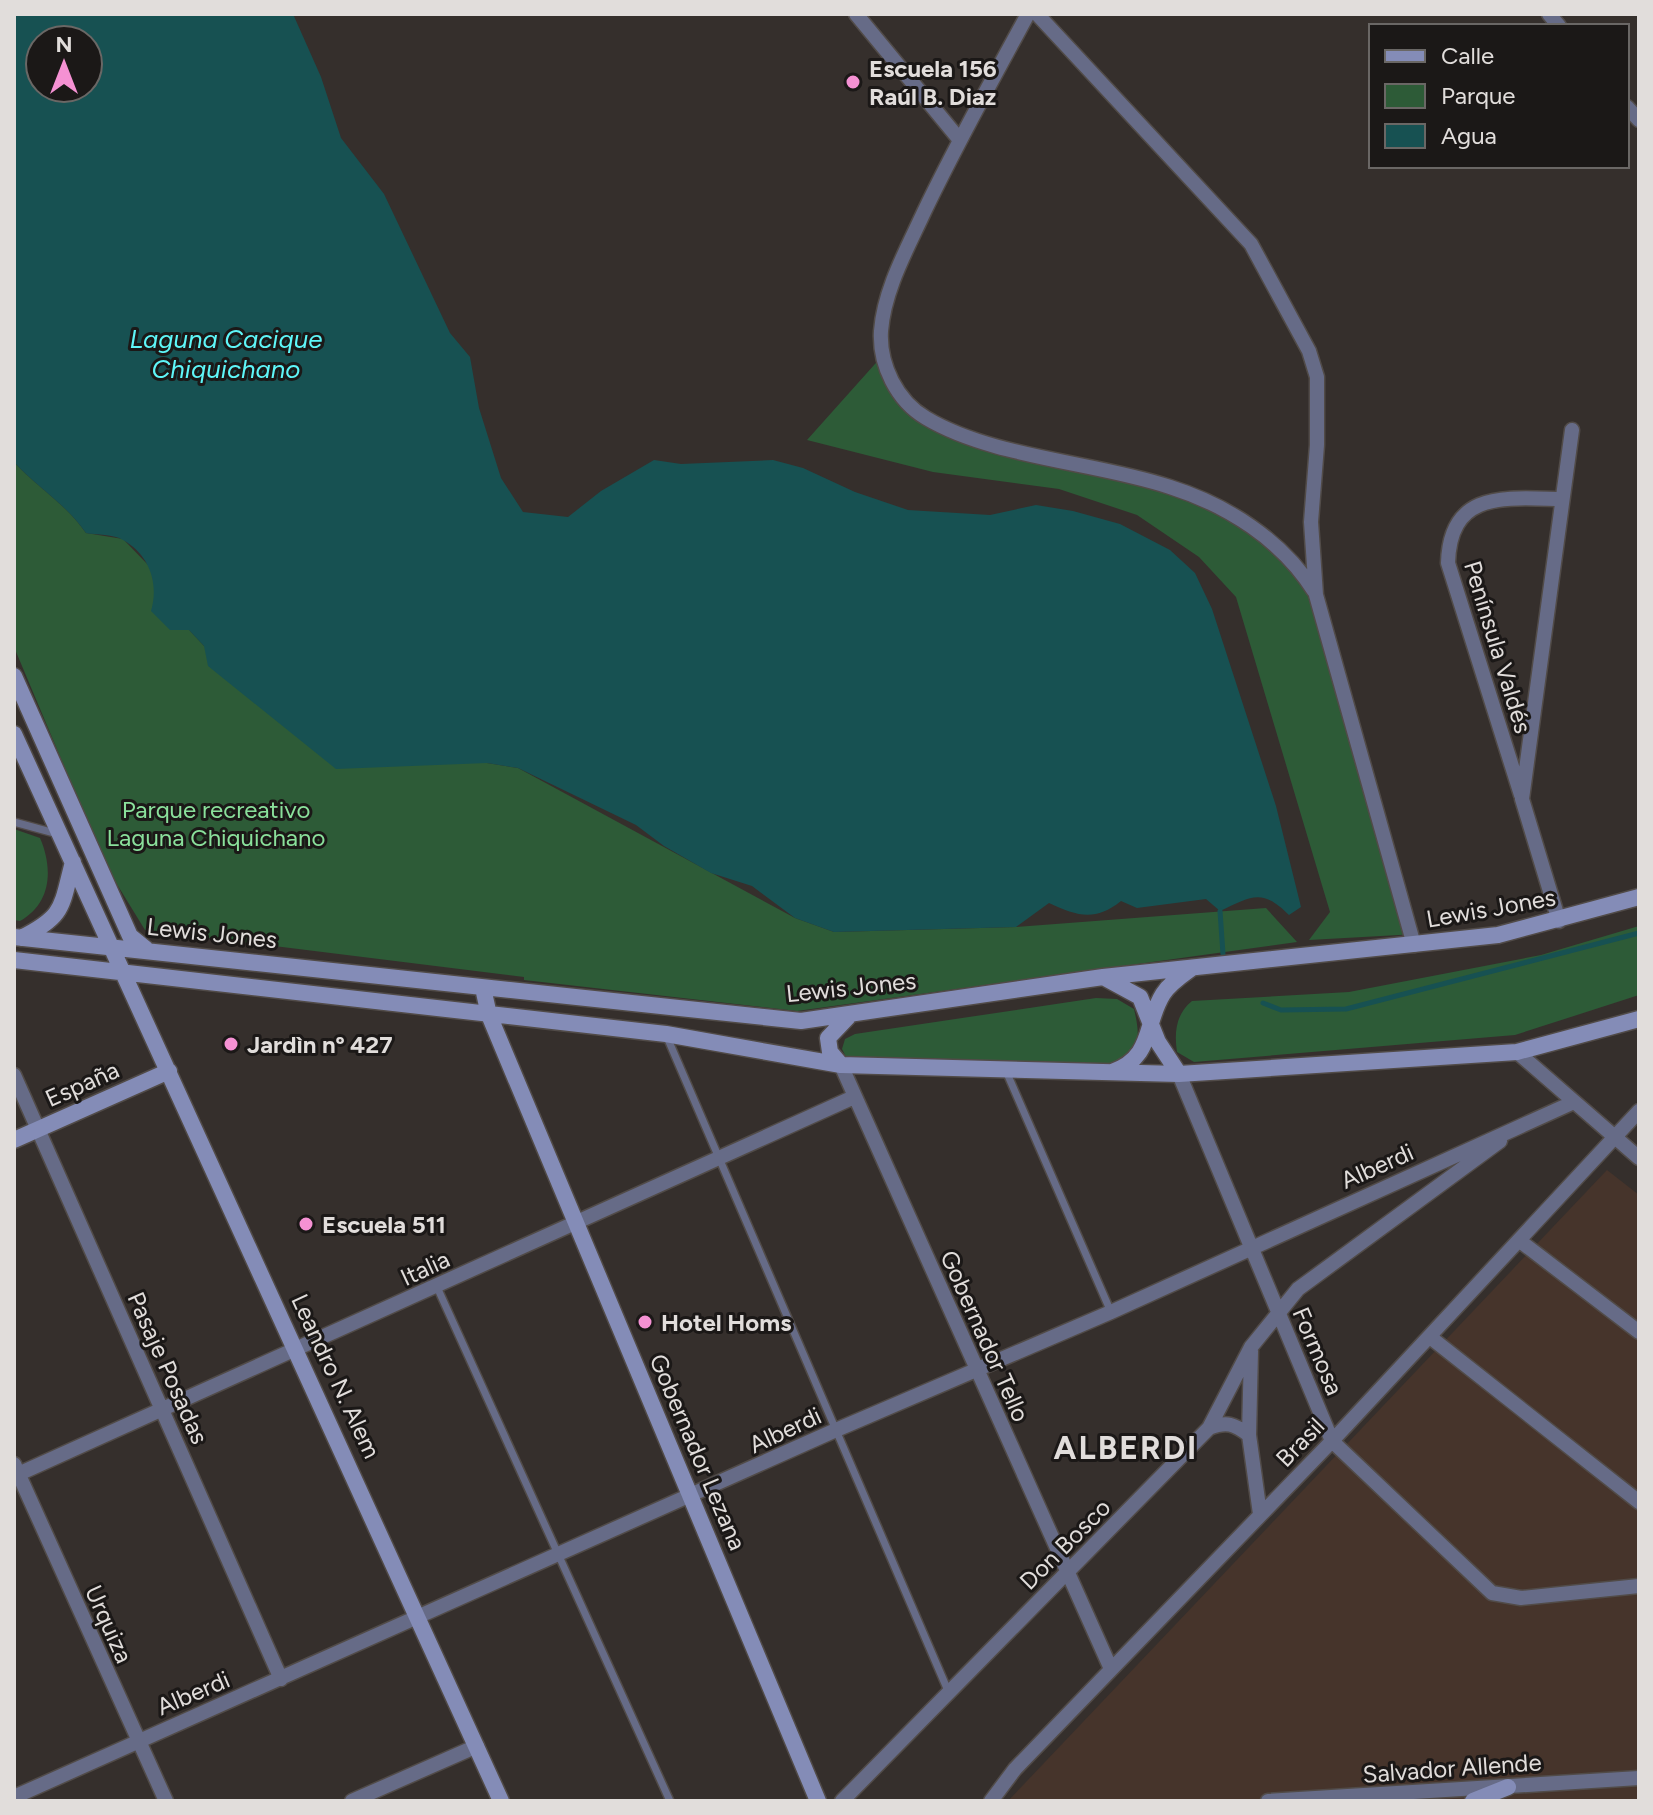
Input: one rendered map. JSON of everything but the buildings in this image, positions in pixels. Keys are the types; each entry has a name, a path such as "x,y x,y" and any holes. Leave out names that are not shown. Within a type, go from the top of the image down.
{"street":[{"path":"856,14 959,139"},
{"path":"1028,14 959,139 902,258 881,331 883,355 897,389 924,417 1008,448 1172,487 1209,504 1272,542 1299,566 1316,595"},
{"path":"1037,14 1251,244 1297,324 1317,377 1317,445 1311,522 1316,595 1414,945"},
{"name":"Península Valdés","path":"1522,799 1572,430"},
{"name":"Península Valdés","path":"1559,921 1448,563 1448,547 1454,526 1470,509 1490,499 1561,499"},
{"path":"14,676 130,936 147,950"},
{"path":"14,734 61,835"},
{"name":"Leandro N. Alem","path":"61,835 501,1801"},
{"path":"18,937 48,925 58,914 73,862"},
{"name":"Lewis Jones","path":"18,937 801,1021 1195,965 1498,935 1639,897"},
{"name":"Lewis Jones","path":"14,960 666,1034 841,1065 1006,1071 1179,1074 1517,1052 1639,1019"},
{"path":"1107,1074 1127,1067 1140,1053 1152,1030 1161,996 1195,965"},
{"path":"1103,977 1140,997 1152,1030 1179,1074"},
{"name":"Gobernador Lezana","path":"483,988 489,1015 818,1801"},
{"path":"841,1065 830,1052 828,1038 834,1028 849,1016"},
{"path":"1517,1052 1639,1158"},
{"name":"Gobernador Tello","path":"841,1065 1111,1669"},
{"name":"España","path":"14,1140 169,1071"},
{"name":"Formosa","path":"1179,1074 1332,1441 1492,1593 1521,1598 1639,1586"},
{"name":"Pasaje Posadas","path":"14,1075 281,1679"},
{"name":"Italia","path":"15,1472 298,1350 575,1221 854,1097"},
{"name":"Alberdi","path":"14,1797 836,1430 977,1372 1574,1102"},
{"name":"Brasil","path":"991,1801 1015,1769 1332,1441 1639,1111"},
{"name":"Don Bosco","path":"842,1801 1209,1428 1251,1347 1298,1289 1523,1125"},
{"path":"1520,1241 1639,1332"},
{"path":"1430,1337 1639,1502"},
{"path":"1251,1347 1249,1435 1260,1514"},
{"path":"1209,1428 1222,1423 1235,1425 1249,1435"},
{"name":"Urquiza","path":"15,1472 166,1801"},
{"path":"352,1801 477,1746"},
{"name":"Salvador Allende","path":"1268,1801 1639,1778"},
{"path":"1473,1801 1508,1787"}],"lane":[{"path":"14,822 61,835"},
{"path":"666,1034 949,1693"},
{"path":"1006,1071 1111,1312"},
{"path":"437,1287 670,1801"}],"shaded area":[{"path":"1607,1170 1639,1195 1639,1801 1008,1801"}],"green space":[{"path":"883,355 904,399 948,429 1131,476 1246,523 1316,595 1417,934 1309,940 1330,912 1236,597 1199,557 1137,515 1059,489 933,472 807,440"},
{"name":"Parque recreativo Laguna Chiquichano","path":"14,462 70,513 86,533 123,539 151,568 156,594 204,646 487,763 518,768 795,918 834,932 1016,927 1266,908 1297,942 797,1011 524,980 524,977 145,930 107,868 14,647"},
{"path":"14,829 40,838 48,873 44,895 31,913 20,921 14,920"},
{"path":"1639,926 1639,995 1515,1035 1194,1062 1177,1052 1177,1024 1192,1001 1349,992 1541,955"},
{"path":"1096,998 1117,999 1134,1009 1138,1032 1135,1048 1130,1054 1103,1069 846,1057 842,1049 845,1039 855,1034"}],"water":[{"name":"Laguna Cacique Chiquichano","path":"14,14 293,14 321,77 341,138 384,194 450,333 470,357 479,408 501,478 523,512 568,517 601,491 654,460 681,464 773,460 803,468 855,492 908,510 990,515 1036,505 1120,524 1170,550 1195,573 1212,609 1276,806 1301,907 1289,915 1271,901 1256,897 1220,911 1206,899 1137,908 1121,901 1103,912 1086,915 1049,903 1016,927 834,932 795,918 752,886 711,873 664,846 636,825 518,768 487,763 336,769 208,666 204,646 189,630 170,630 151,611 153,581 146,562 132,546 115,537 86,533 70,513 14,462"}],"waterway":[{"path":"1220,911 1223,954"},
{"path":"1263,1003 1281,1010 1346,1009 1639,933"}],"place":[{"name":"Escuela 156 Raúl B. Diaz","path":"853,82"},
{"name":"Jardìn nº 427","path":"231,1044"},
{"name":"Escuela 511","path":"306,1224"},
{"name":"Hotel Homs","path":"645,1322"}],"district":[{"name":"ALBERDI","path":"1126,1448"}]}
